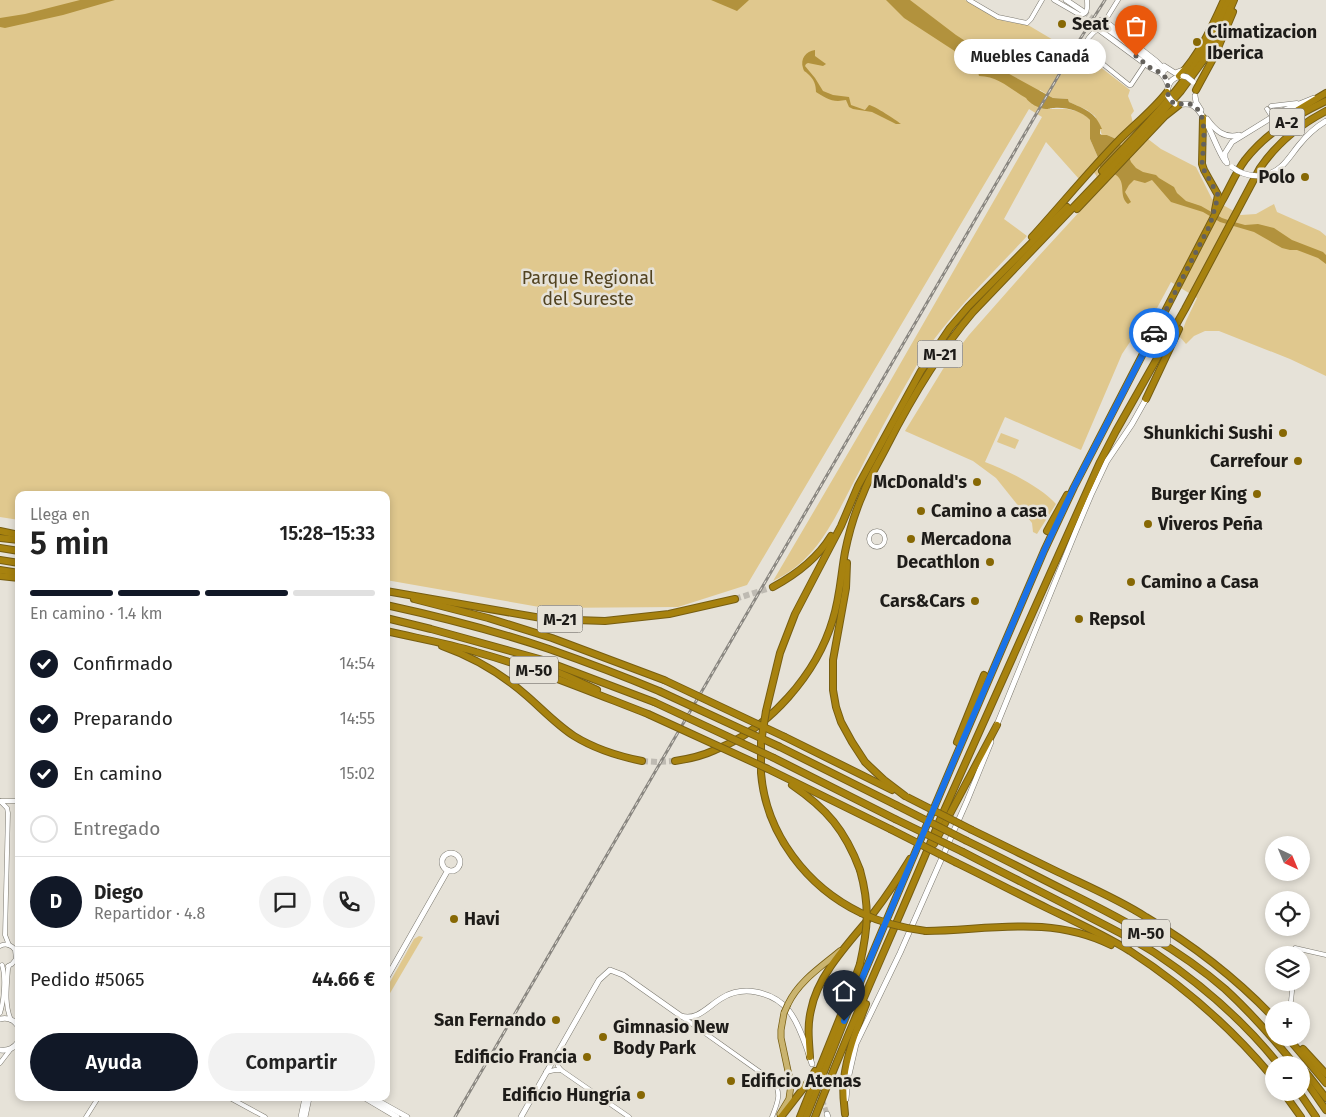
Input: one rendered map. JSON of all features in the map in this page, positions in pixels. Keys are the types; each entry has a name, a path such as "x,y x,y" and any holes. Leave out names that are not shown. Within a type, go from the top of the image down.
{"highway":[{"name":"M-21","path":"1129,148 1191,71 1212,35 1229,0"},
{"name":"M-21","path":"675,761 695,758 717,750 735,740 773,714 798,686 819,655 833,620 845,550 852,521 863,492 896,429 938,358 956,332 987,298 1181,92 1217,37 1236,0"},
{"path":"1196,93 1222,40 1236,0"},
{"path":"1179,76 1187,67 1209,32 1223,2"},
{"path":"990,285 1066,198 1120,140 1160,102 1168,91"},
{"path":"1253,151 1261,138 1276,124 1307,103 1326,93"},
{"name":"A-2","path":"1220,199 1253,151 1270,134 1294,117 1326,101"},
{"path":"1129,148 1177,104"},
{"name":"A-2","path":"815,1117 831,1074 939,822 1100,462 1185,309 1260,168 1272,152 1298,127 1326,111"},
{"path":"806,1117 844,1021 1044,551 1074,487 1210,225 1220,199 1202,164 1203,118"},
{"name":"M-21","path":"773,587 801,570 830,538 920,371 950,328 990,285 1081,198"},
{"path":"1146,399 1179,329 1185,309"},
{"path":"1047,531 1066,497 1074,487"},
{"name":"M-21","path":"850,503 833,541 795,614 780,653 766,711 761,742 761,774 766,799 774,823 788,851 809,876 836,900 878,921 894,926 926,931 1011,926 1055,928 1102,941 1166,976"},
{"path":"0,531 15,534"},
{"path":"0,538 15,540"},
{"path":"848,542 846,588 833,660 833,690 836,707 841,722 866,762 884,780 906,797"},
{"path":"0,548 15,550"},
{"path":"0,560 15,562"},
{"path":"0,570 15,572"},
{"path":"0,576 15,578"},
{"name":"M-21","path":"390,592 547,619 606,621 669,614 735,600"},
{"name":"M-50","path":"390,592 488,618 552,638 664,680 785,737 1105,894 1145,916 1189,945 1234,980 1265,1011"},
{"name":"M-50","path":"390,606 483,629 547,648 603,668 660,691 780,747 896,805 1098,907 1140,930 1181,956 1225,989 1286,1056"},
{"name":"M-50","path":"390,619 432,629 572,670 654,702 774,758 963,852 1093,919 1154,953 1216,1000 1246,1028 1271,1056"},
{"name":"M-50","path":"390,632 478,652 538,672 648,714 770,770 957,862 1128,950 1188,993 1232,1032 1265,1069"},
{"path":"416,638 468,657 500,675 573,735 619,756 642,761"},
{"path":"519,654 570,676 648,714"},
{"path":"950,770 951,759 984,675"},
{"path":"914,882 997,725"},
{"path":"770,770 805,794 831,817 854,853 865,889 867,911 866,936 860,964 800,1117"},
{"path":"810,1057 808,1024 818,988 851,941 891,891 922,839"},
{"path":"845,1116 843,1096 848,1057 883,954"},
{"path":"1225,989 1265,1027"},
{"path":"780,1117 809,1081 836,1027"},
{"path":"1282,1046 1292,1056"},
{"path":"1295,1046 1326,1083"},
{"path":"1300,1046 1326,1074"},
{"path":"1310,1078 1326,1098"},
{"path":"1310,1087 1326,1110"},
{"path":"1289,1101 1301,1117"},
{"path":"1305,1101 1316,1117"}],"main road":[{"path":"780,1117 789,1099 791,1085 781,1030 784,1013 792,995 804,981 851,941"}],"street":[{"path":"969,0 998,17 1027,23 1042,0"},
{"path":"977,5 981,0"},
{"path":"1054,0 1080,15 1085,14 1087,11 1087,2"},
{"path":"1066,0 1084,12"},
{"path":"1118,0 1083,48 1129,86 1145,64"},
{"path":"1101,25 1155,63 1175,73 1187,67"},
{"path":"1101,25 1145,64 1164,72 1190,79 1193,82 1196,93 1197,105 1217,131 1230,136 1246,133"},
{"path":"1155,63 1164,72 1171,100 1177,104 1187,104 1195,107 1203,118 1219,151 1230,165 1239,172 1250,176 1270,174 1281,167 1300,143 1314,129 1326,121"},
{"path":"1168,91 1171,80 1179,76"},
{"path":"1187,104 1196,93"},
{"path":"1230,165 1225,158 1226,149 1232,142 1282,111 1326,93"},
{"path":"1272,117 1269,108 1302,103"},
{"path":"845,1116 848,1079 856,1044 900,953 967,800 1091,495 1107,461 1146,399"},
{"path":"878,531 883,533 886,541 882,546 872,546 869,539 871,534 878,531"},
{"path":"0,801 15,801"},
{"path":"0,801 7,808 8,812 5,935 9,945"},
{"path":"8,812 15,803"},
{"path":"390,972 448,870"},
{"path":"0,946 6,944 15,950"},
{"path":"1310,951 1326,955"},
{"path":"15,960 9,966 8,970 6,1004 8,1014 15,1023"},
{"path":"1,965 9,966"},
{"path":"0,1013 3,999 4,971 1,965"},
{"path":"521,1117 599,980 610,970 623,975 774,1082 778,1089 779,1097 772,1117"},
{"path":"681,1016 688,1018 696,1016 730,994 751,992 766,995 780,1002 793,1016 800,1028 812,1064"},
{"path":"0,1003 3,999"},
{"path":"0,1019 11,1020"},
{"path":"0,1063 15,1046"},
{"path":"0,1050 10,1050"},
{"path":"556,1055 558,1066 561,1070 629,1117"},
{"path":"546,1072 561,1070"},
{"path":"88,1117 96,1101"},
{"path":"236,1101 265,1117"},
{"path":"301,1117 304,1101"},
{"path":"305,1117 308,1101"},
{"path":"371,1101 398,1117"},
{"path":"378,1101 407,1117"},
{"path":"392,1109 398,1117"}],"green space":[{"name":"Parque Regional del Sureste","path":"0,0 965,0 1004,21 1028,25 1065,47 1077,49 1130,90 1128,96 1134,111 1131,115 1133,123 1148,139 1161,149 1196,167 1212,199 1241,215 1256,214 1274,204 1277,212 1320,231 1326,236 1326,376 1290,359 1219,331 1205,331 1194,336 1186,344 1180,337 1197,298 1171,282 1150,321 1130,342 1122,354 1081,450 1005,417 985,462 1042,491 1056,504 1037,534 1033,532 1032,523 996,478 973,461 905,431 943,369 969,335 1101,189 1096,175 1089,167 1079,179 1046,142 1004,219 1027,236 959,309 922,356 835,518 815,548 789,572 773,581 1042,117 1029,109 747,585 678,607 545,608 390,581 390,491 15,491 15,519 0,517","holes":["1040,90 1053,98 1068,99 1069,102 1095,116 1102,135 1114,138 1113,157 1100,169 1100,162 1090,139 1090,120 1085,115 1067,109 1043,109 1032,104"]},
{"path":"1001,433 1019,440 1015,449 997,442"},
{"path":"419,936 423,937 390,993 390,982 414,939"}],"shaded area":[{"path":"80,0 115,0 63,15 5,28 0,27 0,18 25,14"},
{"path":"711,0 749,0 737,11"},
{"path":"886,0 910,0 956,35 993,59 1002,70 1053,98 1068,99 1069,102 1089,112 1102,129 1100,129 1100,134 1114,138 1136,168 1156,175 1174,187 1177,193 1186,201 1234,222 1245,225 1258,224 1274,228 1292,240 1323,252 1326,255 1326,264 1318,258 1297,250 1282,248 1254,232 1220,222 1203,212 1171,202 1152,180 1145,183 1134,180 1129,185 1125,192 1131,202 1128,204 1123,197 1119,178 1100,169 1100,162 1090,139 1090,120 1078,112 1069,109 1040,108 1004,84 992,78 979,76 977,68 970,61 904,18"},
{"path":"815,50 815,56 826,64 823,66 808,63 805,66 823,91 833,95 849,97 851,105 865,110 869,105 872,106 901,124 896,124 872,112 853,109 849,107 846,100 832,100 816,92 813,80 804,71 802,65 804,56"}],"tunnel":[{"path":"1084,12 1101,24"},
{"path":"735,599 773,587"},
{"path":"642,761 675,761"},
{"path":"818,1086 827,1114"}],"railway":[{"path":"455,1117 1075,47 1105,0"}],"way so far":[{"path":"1136,56 1150,68 1163,74 1167,80 1167,94 1171,100 1179,105 1192,105 1203,118 1202,164 1218,195 1210,225 1154,333"}],"place":[{"name":"Seat","path":"1062,24"},
{"name":"Climatizacion Iberica","path":"1197,42"},
{"name":"Muebles Canadá","path":"1136,56"},
{"name":"Polo","path":"1305,177"},
{"name":"Shunkichi Sushi","path":"1283,433"},
{"name":"Carrefour","path":"1298,461"},
{"name":"McDonald's","path":"977,482"},
{"name":"Burger King","path":"1257,494"},
{"name":"Camino a casa","path":"921,511"},
{"name":"Viveros Peña","path":"1148,524"},
{"name":"Mercadona","path":"911,539"},
{"name":"Decathlon","path":"990,562"},
{"name":"Camino a Casa","path":"1131,582"},
{"name":"Cars&Cars","path":"975,601"},
{"name":"Repsol","path":"1079,619"},
{"name":"Havi","path":"454,919"},
{"name":"San Fernando","path":"556,1020"},
{"name":"Gimnasio New Body Park","path":"603,1037"},
{"name":"Edificio Francia","path":"587,1057"},
{"name":"Edificio Atenas","path":"731,1081"},
{"name":"Edificio Hungría","path":"641,1095"}],"route":[{"path":"844,1021 1044,551 1074,487 1154,333"}]}
